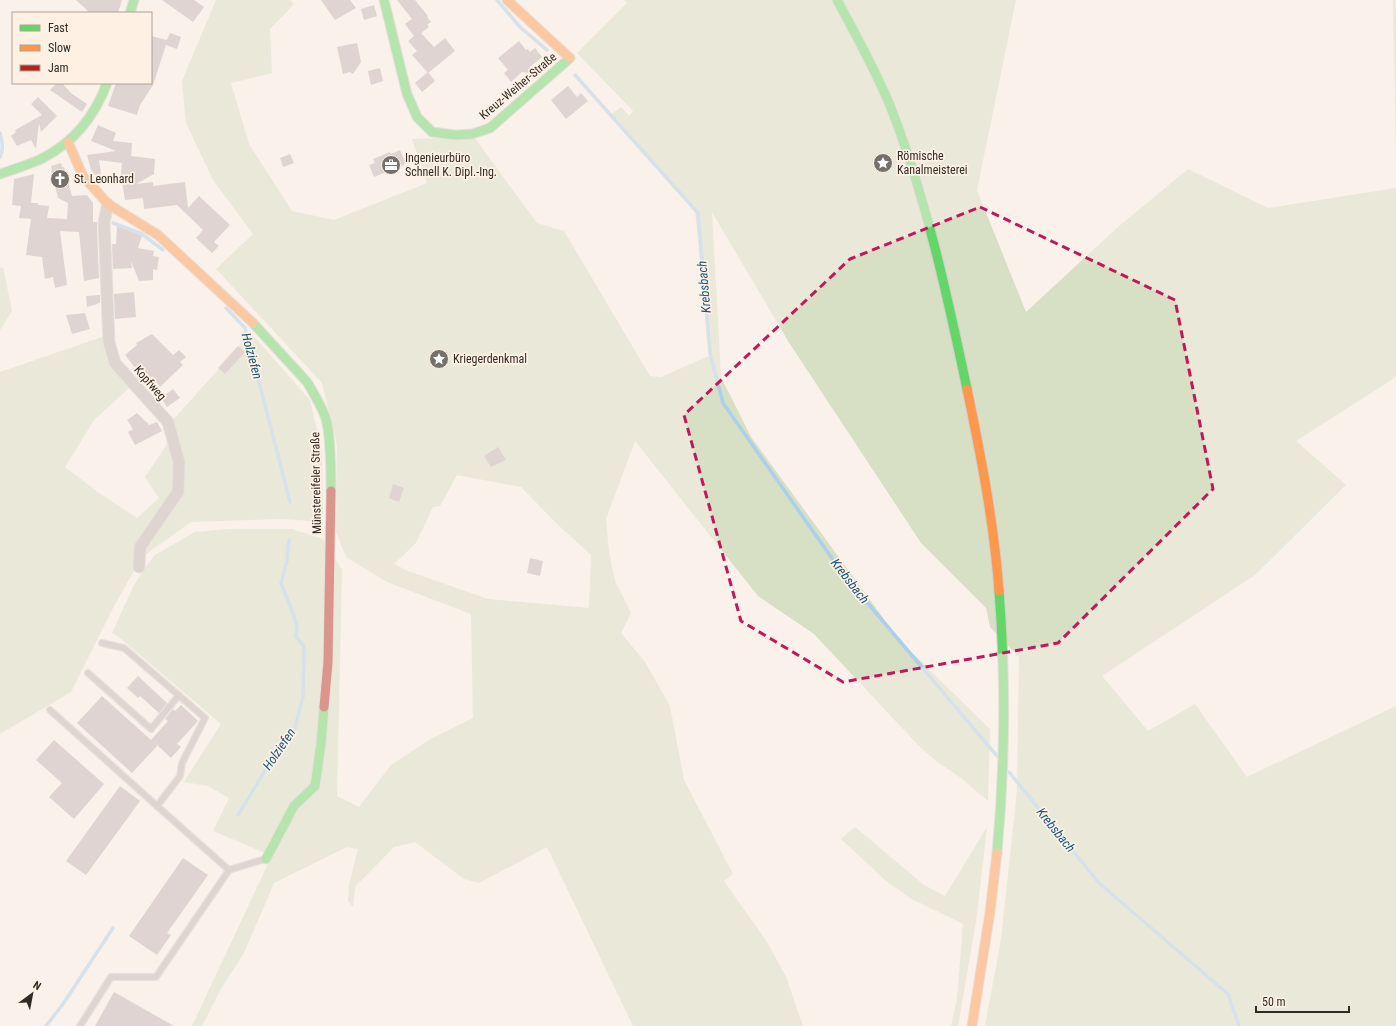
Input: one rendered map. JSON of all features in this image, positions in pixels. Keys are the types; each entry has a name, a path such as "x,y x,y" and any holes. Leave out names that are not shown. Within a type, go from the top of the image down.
{"street":[{"path":"130,12 134,0"},
{"name":"Kreuz-Weiher-Straße","path":"384,0 407,94 417,117 432,132 455,135 472,134 490,128 570,58 522,15 508,0"},
{"path":"837,0 858,40 890,108 922,199 967,391 989,506 1001,610 1004,710 1003,778 998,845 990,916 972,1026"},
{"path":"0,174 45,157 68,142 84,125 95,110 107,84"},
{"name":"Münstereifeler Straße","path":"68,142 83,176 108,204 158,235 247,317 307,382 313,390 327,422 331,470 328,662 321,744 315,786 294,806 266,859"},
{"name":"Kopfweg","path":"108,204 104,222 109,342 115,363 168,422 179,462 178,492 140,547 139,567"}],"lane":[{"path":"102,643 124,648 204,718 182,763 180,776 157,806"},
{"path":"88,672 150,729 179,695"},
{"path":"50,710 229,870"},
{"path":"80,1026 111,977 156,976 229,870 266,859"}],"highlighted area":[{"path":"980,207 1175,300 1213,489 1058,643 843,682 741,621 684,415 850,259"}],"green space":[{"path":"216,0 290,0 294,4 270,29 272,73 231,83 249,144 292,211 334,220 427,183 412,139 474,137 537,223 564,231 650,376 661,377 709,356 695,210 609,116 621,107 629,116 633,111 577,53 627,3 624,0 1016,0 977,190 1026,312 1118,227 1188,169 1268,208 1396,188 1396,377 1296,441 1346,485 1255,575 1102,676 1148,731 1195,704 1247,777 1396,706 1396,1026 985,1026 1001,939 1017,791 1019,657 990,627 986,608 921,543 788,341 712,212 721,377 751,437 900,641 990,729 988,801 919,746 814,634 758,596 635,441 606,519 609,552 615,581 631,613 621,633 645,662 670,706 684,780 733,874 724,881 767,942 786,977 803,1026 633,1026 547,847 479,883 464,879 415,842 394,847 355,887 353,907 348,901 349,885 358,849 347,847 274,883 244,953 222,987 202,1026 192,1026 274,851 263,852 213,831 229,798 208,786 184,782 221,724 120,638 112,633 134,585 155,555 195,532 229,529 292,529 323,539 342,570 337,796 359,807 391,765 429,740 473,718 471,614 387,582 346,557 336,532 337,445 322,383 216,269 253,234 213,180 186,123 182,81","holes":["457,475 521,487 557,524 591,555 589,608 488,599 408,571 394,564 416,543 433,507 440,506"]},
{"path":"1393,0 1396,0 1396,167"},
{"path":"3,267 12,311 0,330 0,268"},
{"path":"251,333 310,400 322,452 323,516 312,521 282,519 191,522 142,557 114,606 71,692 0,734 0,372 102,337 107,360 129,388 94,420 65,467 99,493 137,518 159,498 145,477 175,432 173,420"},
{"path":"855,827 924,885 945,896 987,827 976,922 958,1026 951,1026 957,998 963,924 910,898 885,880 841,839"}],"building":[{"path":"76,0 122,0 118,12 89,12"},
{"path":"162,0 194,0 204,7 193,22"},
{"path":"321,0 350,0 356,8 335,20"},
{"path":"397,0 415,0 431,22 427,25 429,27 421,33 434,47 445,38 455,51 428,73 412,55 417,51 408,41 414,36 405,24 412,19"},
{"path":"374,5 377,16 364,20 361,9"},
{"path":"170,33 181,37 177,49 166,45 153,85 140,105 137,115 108,106 116,84 152,84 152,36 167,40"},
{"path":"519,41 526,50 528,49 530,52 535,48 542,57 530,67 529,73 522,72 511,82 504,73 508,70 498,58"},
{"path":"357,43 361,62 353,74 350,72 343,74 337,47"},
{"path":"380,68 383,81 371,85 368,71"},
{"path":"428,72 435,81 422,92 415,83"},
{"path":"56,84 63,84 71,93 87,104 82,112 50,90"},
{"path":"568,86 577,97 581,93 588,101 566,119 551,100"},
{"path":"38,97 57,116 41,132 39,123 36,149 31,140 17,146 11,136 16,132 15,130 42,115 31,104"},
{"path":"98,125 116,133 113,141 132,143 131,156 155,159 154,174 136,184 153,182 153,186 185,182 188,208 199,196 230,225 214,242 219,246 212,253 196,238 203,230 177,205 144,209 143,198 125,200 121,174 122,163 99,160 101,174 95,175 91,170 87,155 116,151 91,141"},
{"path":"400,150 406,164 374,177 369,165 375,163 373,159 390,152 391,154"},
{"path":"290,154 294,163 283,167 280,158"},
{"path":"61,163 62,167 64,167 72,196 87,195 93,203 93,222 97,222 99,278 84,281 79,232 60,231 67,285 55,288 53,277 45,279 42,257 26,255 31,219 19,218 21,206 12,205 14,179 34,174 31,203 49,206 47,218 67,219 68,203 58,198 51,170 51,166"},
{"path":"117,226 142,236 138,248 154,251 153,256 159,257 157,270 153,269 153,280 139,281 131,261 132,268 113,269 112,244 116,244"},
{"path":"134,292 136,317 115,319 114,294"},
{"path":"100,295 100,303 87,307 86,296"},
{"path":"85,313 90,329 72,334 66,315"},
{"path":"152,334 173,355 179,350 186,357 180,362 183,365 160,387 152,376 144,384 137,377 140,374 125,355 137,345 136,343"},
{"path":"238,346 245,352 225,374 218,368"},
{"path":"173,389 180,398 167,407 161,398"},
{"path":"137,413 149,425 157,422 162,431 135,445 128,432 133,429 127,420"},
{"path":"498,447 506,460 491,467 484,456"},
{"path":"393,484 404,488 399,502 389,498"},
{"path":"530,558 543,561 540,576 527,573"},
{"path":"138,676 167,703 159,713 140,696 138,698 127,688"},
{"path":"102,696 151,740 168,721 165,719 173,709 175,711 181,705 198,721 177,744 181,747 171,758 156,744 157,746 132,773 77,723"},
{"path":"54,740 104,784 74,819 49,797 62,783 36,760"},
{"path":"120,786 140,801 86,875 66,861"},
{"path":"183,858 208,875 167,933 171,935 157,955 129,936"},
{"path":"114,992 174,1026 95,1026"}],"waterway":[{"name":"Krebsbach","path":"497,0 520,27 547,50"},
{"name":"Krebsbach","path":"575,75 698,213 710,353 723,403 843,574 997,756"},
{"path":"0,133 2,142 0,157"},
{"name":"Holziefen","path":"113,223 142,234 163,250"},
{"name":"Holziefen","path":"226,308 245,328 290,502"},
{"name":"Holziefen","path":"238,815 274,756 294,731 303,697 304,646 296,637 297,624 281,583 287,561 289,540"},
{"name":"Krebsbach","path":"1009,772 1099,883 1228,994 1239,1026"},
{"name":"Holziefen","path":"46,1026 63,1004 113,928"}],"traffic: fast":[{"path":"130,12 134,0"},
{"path":"384,0 407,94 417,117 432,132 455,135 472,134 490,128 570,58"},
{"path":"837,0 879,80 891,108 915,177 935,247 967,389"},
{"path":"0,174 41,159 73,137 96,107 107,84"},
{"path":"253,323 307,382 326,418 331,466 331,491"},
{"path":"997,853 1002,788 1004,722 1003,657 999,591"},
{"path":"266,859 294,806 315,786 321,744 324,707"}],"traffic: slow":[{"path":"507,0 570,58"},
{"path":"68,142 83,176 108,204 158,235 253,323"},
{"path":"967,389 994,540 999,591"},
{"path":"972,1026 990,912 997,853"}],"traffic: jam":[{"path":"324,707 328,662 331,491"}],"place":[{"name":"Römische Kanalmeisterei","path":"883,163"},
{"name":"Ingenieurbüro Schnell K. Dipl.-Ing.","path":"391,165"},
{"name":"St. Leonhard","path":"60,179"},
{"name":"Kriegerdenkmal","path":"439,359"}]}
